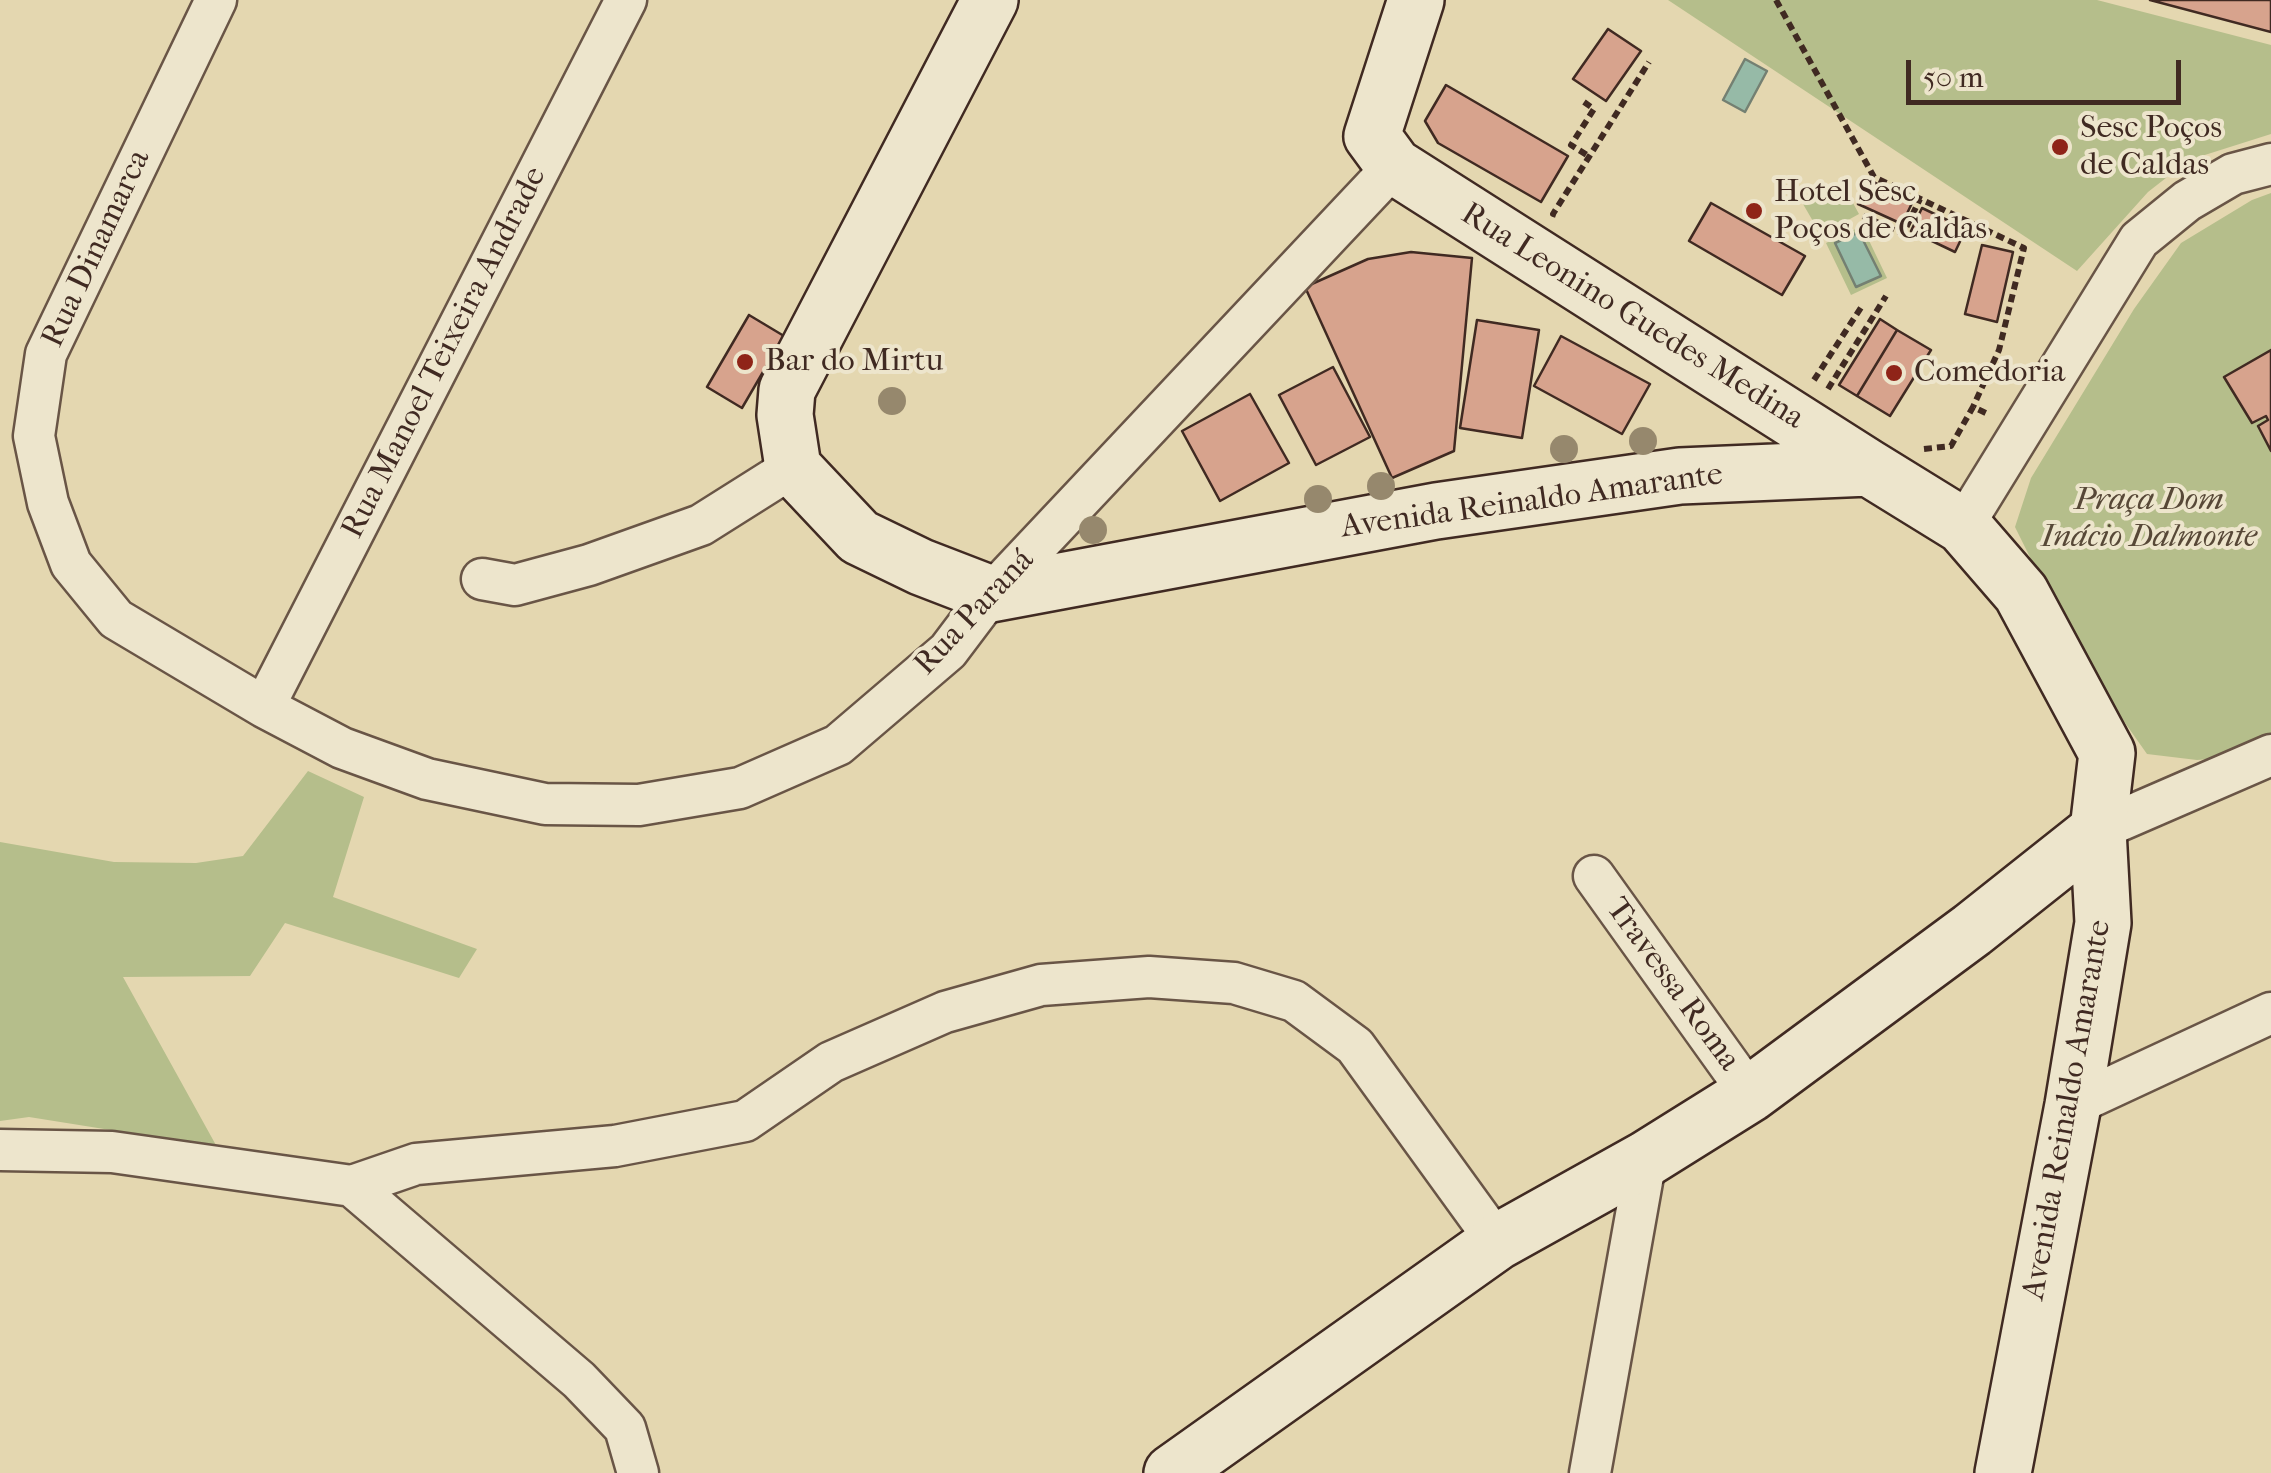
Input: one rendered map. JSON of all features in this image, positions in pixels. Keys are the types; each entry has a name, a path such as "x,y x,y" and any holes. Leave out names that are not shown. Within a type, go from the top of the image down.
{"street":[{"name":"Rua Dinamarca","path":"216,0 46,354 34,436 48,503 71,564 116,620 264,707"},
{"name":"Rua Manoel Teixeira Andrade","path":"264,707 626,0"},
{"path":"990,0 787,390 785,414 794,467 859,537 921,568 991,594"},
{"path":"1394,166 1372,136 1416,0"},
{"path":"1964,526 2139,240 2187,201 2232,174 2271,164"},
{"name":"Rua Paraná","path":"264,707 342,748 427,778 545,804 639,806 740,788 838,746 948,651 991,594 1394,166"},
{"name":"Rua Leonino Guedes Medina","path":"1394,166 1869,468"},
{"path":"482,579 515,584 589,565 682,532 701,525 794,467"},
{"name":"Avenida Reinaldo Amarante","path":"991,594 1436,510 1680,476 1869,468 1964,526 2020,592 2107,753 2098,830 2104,923 2002,1473"},
{"path":"1172,1473 1214,1456 1497,1242 1646,1159 1750,1094 1972,930 2098,830 2271,754"},
{"name":"Travessa Roma","path":"1594,876 1750,1094"},
{"path":"0,1150 112,1152 352,1186 416,1164 615,1146 745,1121 831,1062 945,1012 1041,985 1149,977 1234,983 1294,1001 1355,1046 1497,1242"},
{"path":"2073,1104 2271,1012"},
{"path":"1590,1473 1646,1159"},
{"path":"352,1186 579,1380 625,1428 638,1473"}],"path":[{"path":"1776,0 1874,176 2024,248 1999,350 1952,446 1921,450"},
{"path":"1565,221 1553,214 1649,62"},
{"path":"1584,102 1594,109 1571,146 1590,157"},
{"path":"1864,216 1904,234 1920,199"},
{"path":"1828,390 1886,296"},
{"path":"1813,381 1862,306"},
{"path":"1972,406 1988,414"}],"green space":[{"name":"Sesc Poços de Caldas","path":"1668,0 2097,0 2271,45 2271,134 2189,160 2148,192 2077,271"},
{"path":"1842,183 1859,214 1821,235 1803,204"},
{"name":"Praça Dom Inácio Dalmonte","path":"2271,193 2271,749 2258,755 2197,760 2147,754 2082,662 2015,527 2031,478 2134,309 2181,243 2252,200"},
{"path":"1862,226 1887,278 1851,295 1826,243"},
{"path":"308,771 364,797 333,897 477,949 459,978 285,923 250,976 123,977 217,1147 29,1117 0,1121 0,842 114,862 196,863 243,856"}],"shaded area":[{"path":"1745,59 1767,71 1745,112 1723,100"},
{"path":"1859,232 1881,276 1856,287 1835,243"}],"building":[{"path":"2150,0 2271,0 2271,32"},
{"path":"1608,29 1641,51 1606,101 1573,79"},
{"path":"1446,85 1568,156 1541,202 1438,143 1425,121"},
{"path":"1869,180 1913,201 1902,224 1858,204"},
{"path":"1711,203 1805,256 1782,295 1689,241"},
{"path":"1922,208 1966,229 1955,252 1911,231"},
{"path":"1982,245 2013,252 1997,322 1965,314"},
{"path":"1411,252 1472,258 1454,451 1392,478 1305,287 1368,259"},
{"name":"Bar do Mirtu","path":"749,315 784,336 742,408 707,387"},
{"path":"1880,319 1897,330 1857,396 1839,385"},
{"path":"1477,320 1539,330 1522,438 1460,428"},
{"name":"Comedoria","path":"1897,330 1931,350 1890,416 1857,396"},
{"path":"1561,336 1650,384 1622,434 1534,386"},
{"path":"2271,350 2271,451 2258,426 2268,420 2266,416 2252,423 2224,377"},
{"path":"1333,367 1370,437 1316,465 1279,395"},
{"path":"1250,394 1289,463 1220,501 1182,431"}],"place":[{"name":"Sesc Poços de Caldas","path":"2060,147"},
{"name":"Hotel Sesc Poços de Caldas","path":"1754,211"},
{"name":"Bar do Mirtu","path":"745,362"},
{"name":"Comedoria","path":"1894,373"}]}
